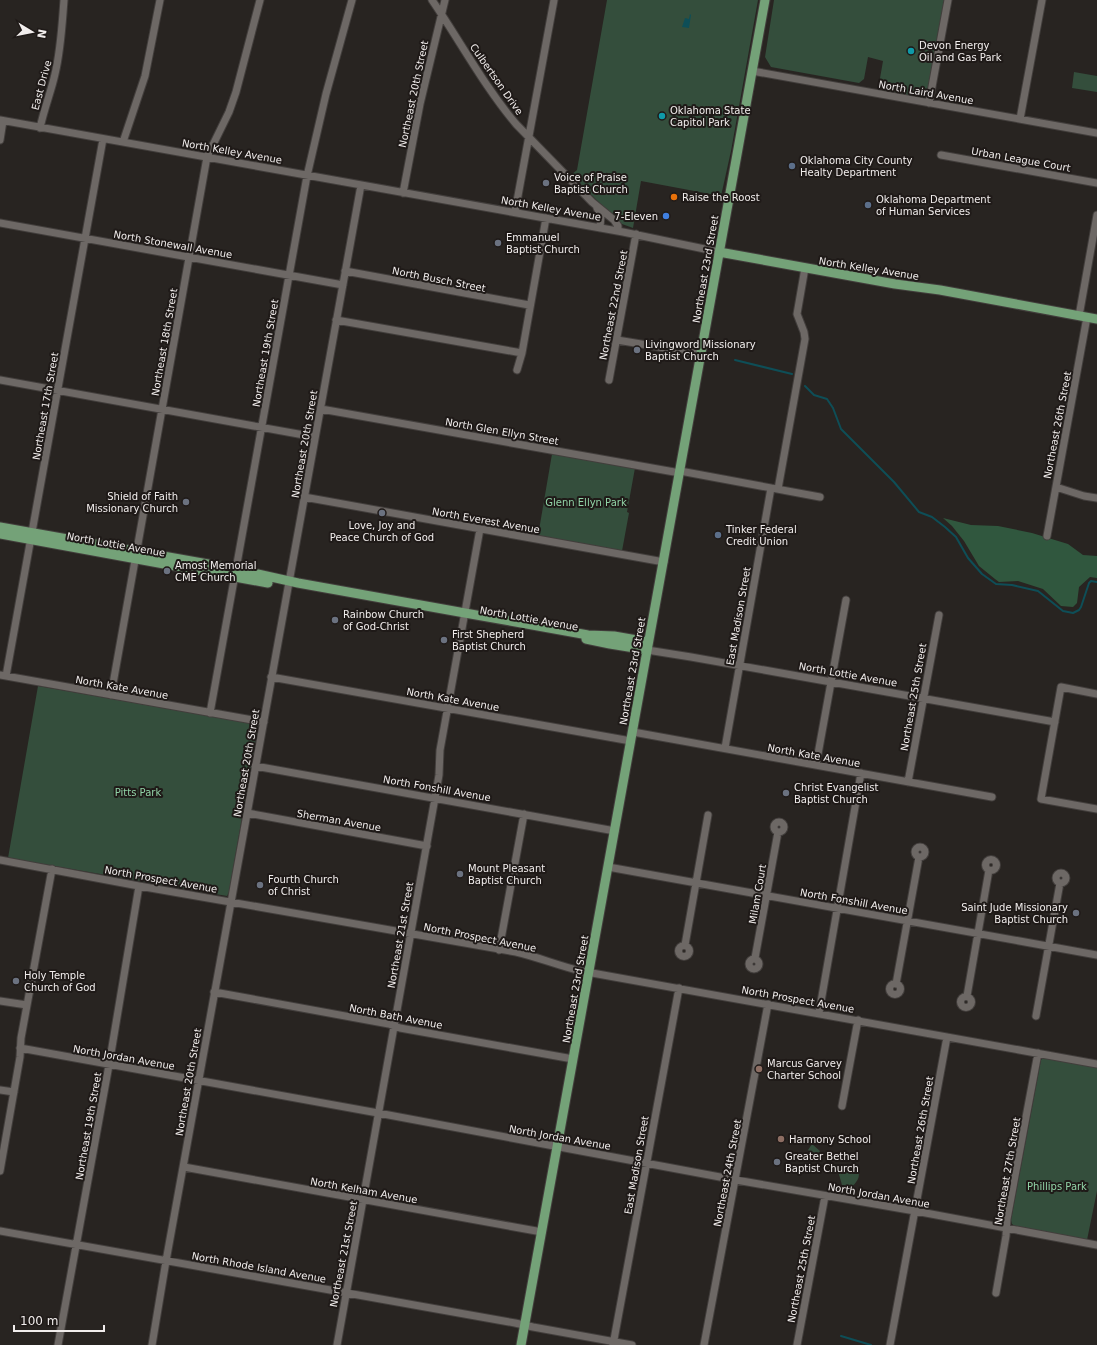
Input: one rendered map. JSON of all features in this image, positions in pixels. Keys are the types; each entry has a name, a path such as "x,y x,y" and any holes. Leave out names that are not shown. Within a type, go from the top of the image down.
{"main road":[{"name":"Northeast 23rd Street","path":"521,1345 765,0"},
{"name":"North Kelley Avenue","path":"719,252 1097,319"},
{"name":"North Lottie Avenue","path":"0,527 32,536 288,584 588,635 614,636 648,646"},
{"name":"North Lottie Avenue","path":"0,534 32,536"}],"street":[{"name":"East Drive","path":"40,128 58,62 64,0"},
{"path":"123,142 145,76 160,0"},
{"name":"Northeast 18th Street","path":"111,695 208,157 229,112 236,92 260,0"},
{"name":"Northeast 19th Street","path":"210,713 307,176 326,94 352,0"},
{"name":"Culbertson Drive","path":"432,0 494,96 516,124 592,202 614,220 618,226 618,231"},
{"name":"Northeast 20th Street","path":"403,193 420,104 445,0"},
{"path":"515,212 554,0"},
{"path":"929,103 948,0"},
{"path":"1020,119 1042,0"},
{"name":"North Laird Avenue","path":"752,71 1097,133"},
{"name":"North Kelley Avenue","path":"2,121 636,234 719,252"},
{"path":"0,140 2,121"},
{"name":"Northeast 17th Street","path":"3,676 32,536 103,139"},
{"name":"Urban League Court","path":"941,155 1097,183"},
{"name":"Northeast 20th Street","path":"152,1345 214,992 321,409 360,185"},
{"path":"592,202 601,215 600,228"},
{"name":"Northeast 26th Street","path":"1047,536 1083,316 1097,215"},
{"path":"516,370 522,353 529,306 546,218"},
{"name":"North Stonewall Avenue","path":"0,224 342,285"},
{"name":"Northeast 22nd Street","path":"609,380 636,234"},
{"name":"East Madison Street","path":"724,748 804,339 804,332 797,314 805,268"},
{"name":"North Busch Street","path":"345,271 529,306"},
{"path":"336,320 522,353"},
{"path":"617,340 701,354"},
{"path":"0,380 315,437"},
{"name":"North Glen Ellyn Street","path":"321,409 820,497"},
{"path":"1056,487 1075,494 1097,498"},
{"name":"North Everest Avenue","path":"304,498 664,562"},
{"name":"Northeast 21st Street","path":"337,1345 345,1293 427,846 439,775 440,755 480,529"},
{"path":"816,765 846,600"},
{"name":"Northeast 25th Street","path":"908,782 939,615"},
{"name":"North Lottie Avenue","path":"648,646 662,652 1055,722"},
{"name":"North Kate Avenue","path":"3,676 264,722"},
{"name":"North Kate Avenue","path":"271,677 448,708 632,737 724,748 992,797"},
{"path":"1097,694 1061,687 1041,799 1097,809"},
{"name":"North Fonshill Avenue","path":"255,766 615,830"},
{"path":"818,1013 861,773"},
{"name":"Sherman Avenue","path":"247,813 427,846"},
{"path":"499,950 524,814"},
{"path":"685,945 708,815"},
{"name":"Milam Court","path":"755,958 778,832"},
{"path":"896,984 919,858"},
{"name":"North Prospect Avenue","path":"0,860 532,956 565,967 589,972 1097,1064"},
{"name":"North Fonshill Avenue","path":"608,867 1097,955"},
{"path":"0,1171 14,1092 21,1038 52,869"},
{"path":"967,996 989,870"},
{"path":"1036,1016 1060,883"},
{"name":"Northeast 19th Street","path":"58,1345 110,1065 139,886"},
{"name":"East Madison Street","path":"613,1343 679,988"},
{"name":"North Bath Avenue","path":"214,992 400,1028 574,1059"},
{"path":"0,1000 27,1005"},
{"name":"Northeast 24th Street","path":"704,1345 768,1004"},
{"path":"842,1106 858,1020"},
{"name":"Northeast 26th Street","path":"890,1345 947,1037"},
{"name":"North Jordan Avenue","path":"20,1048 1097,1245"},
{"name":"Northeast 27th Street","path":"996,1293 1038,1053"},
{"path":"0,1090 14,1092"},
{"name":"North Kelham Avenue","path":"184,1167 542,1232"},
{"name":"Northeast 25th Street","path":"797,1345 825,1196"},
{"name":"North Rhode Island Avenue","path":"0,1231 524,1325 613,1343 632,1345"}],"green space":[{"name":"Oklahoma State Capitol Park","path":"607,0 758,0 731,151 721,196 641,181 633,228 622,224 571,175 577,170"},
{"path":"774,0 946,0 928,97 923,99 882,90 879,84 883,61 868,57 864,79 859,83 771,67 765,57"},
{"path":"1074,72 1097,76 1097,92 1072,88"},
{"name":"Glenn Ellyn Park","path":"552,454 635,468 622,551 538,536"},
{"path":"943,518 971,525 998,526 1032,533 1068,544 1083,555 1097,556 1097,578 1090,577 1079,587 1077,603 1073,607 1061,606 1043,589 1018,581 999,582 979,566 964,541 952,526"},
{"name":"Pitts Park","path":"38,686 255,724 258,726 229,892 227,896 8,858"},
{"name":"Phillips Park","path":"1044,1057 1097,1067 1097,1191 1087,1240 1016,1227 1012,1224 1011,1220 1041,1060"},
{"path":"812,1144 820,1151 816,1157 808,1150"},
{"path":"843,1165 857,1168 859,1174 858,1178 852,1187 842,1185 838,1171"}],"water":[{"path":"690,14 689,28 682,27 685,18 689,19"}],"waterway":[{"path":"735,360 792,374"},
{"path":"805,386 814,395 827,399 833,408 841,429 894,482 919,512 932,517 956,537 968,558 982,574 996,584 1012,585 1038,591 1063,611 1073,613 1081,607 1089,583 1091,581 1097,582"},
{"path":"841,1336 871,1345"}],"place":[{"name":"Devon Energy Oil and Gas Park","path":"911,51"},
{"name":"Oklahoma State Capitol Park","path":"662,116"},
{"name":"Oklahoma City County Healty Department","path":"792,166"},
{"name":"Voice of Praise Baptist Church","path":"546,183"},
{"name":"Raise the Roost","path":"674,197"},
{"name":"Oklahoma Department of Human Services","path":"868,205"},
{"name":"7-Eleven","path":"666,216"},
{"name":"Emmanuel Baptist Church","path":"498,243"},
{"name":"Livingword Missionary Baptist Church","path":"637,350"},
{"name":"Shield of Faith Missionary Church","path":"186,502"},
{"name":"Love, Joy and Peace Church of God","path":"382,513"},
{"name":"Tinker Federal Credit Union","path":"718,535"},
{"name":"Amost Memorial CME Church","path":"167,571"},
{"name":"Rainbow Church of God-Christ","path":"335,620"},
{"name":"First Shepherd Baptist Church","path":"444,640"},
{"name":"Christ Evangelist Baptist Church","path":"786,793"},
{"name":"Mount Pleasant Baptist Church","path":"460,874"},
{"name":"Fourth Church of Christ","path":"260,885"},
{"name":"Saint Jude Missionary Baptist Church","path":"1076,913"},
{"name":"Holy Temple Church of God","path":"16,981"},
{"name":"Marcus Garvey Charter School","path":"759,1069"},
{"name":"Harmony School","path":"781,1139"},
{"name":"Greater Bethel Baptist Church","path":"777,1162"}]}
